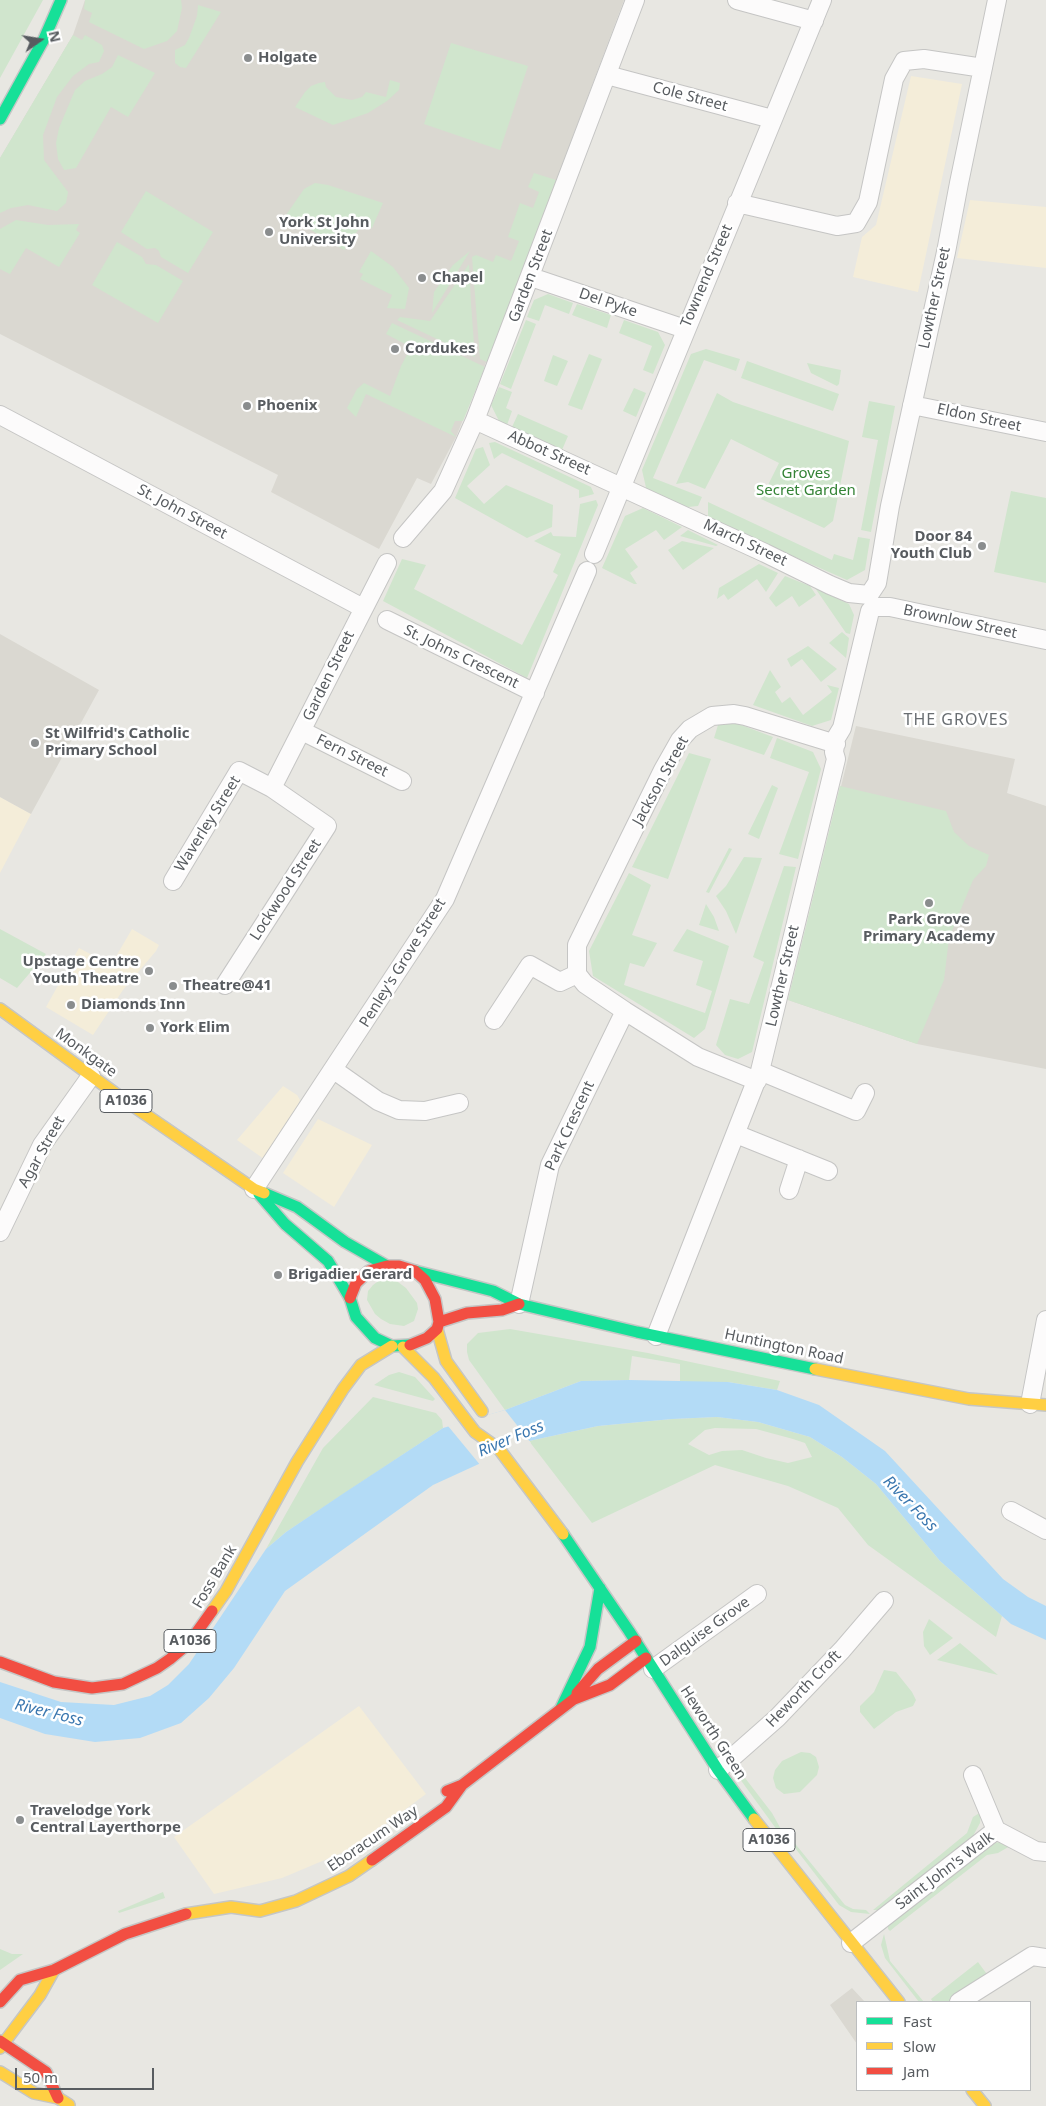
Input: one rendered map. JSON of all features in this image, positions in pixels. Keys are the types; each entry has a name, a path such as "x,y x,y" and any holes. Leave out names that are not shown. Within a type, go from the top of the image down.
{"main road":[{"path":"0,119 44,39 62,0"},
{"name":"Monkgate","path":"0,1009 91,1076 254,1189"},
{"name":"A1036","path":"254,1189 298,1207 351,1246 387,1266"},
{"name":"A1036","path":"254,1189 284,1224 328,1261 350,1298 352,1308 362,1326 374,1338 398,1346 434,1378 475,1432 499,1449"},
{"name":"A1036","path":"350,1298 356,1283 362,1276 369,1271 387,1266 399,1266 415,1271 425,1280 436,1299 440,1346 446,1361 489,1421 499,1449"},
{"name":"Huntington Road","path":"415,1271 493,1291 519,1304 656,1336 910,1389 969,1398 1038,1405"},
{"name":"Huntington Road","path":"438,1325 466,1313 502,1310 519,1304"},
{"name":"A1036","path":"398,1346 427,1338 438,1325"},
{"name":"Foss Bank","path":"0,1662 54,1682 92,1688 123,1684 170,1660 189,1643 226,1591 297,1462 353,1374 372,1358 398,1346"},
{"name":"Heworth Green","path":"499,1449 545,1507 636,1641 718,1770 766,1836 898,2001"},
{"path":"561,1708 590,1646 600,1588"},
{"name":"Eboracum Way","path":"574,1699 588,1678 636,1641"},
{"name":"Eboracum Way","path":"438,1795 462,1785 574,1699 610,1685 650,1663"},
{"name":"Eboracum Way","path":"231,1907 260,1911 273,1908 341,1880 446,1807 462,1785"},
{"name":"Eboracum Way","path":"0,2002 20,1980 54,1970 125,1934 183,1915 231,1907 249,1898"},
{"path":"54,1970 40,1995 1,2044 46,2072 58,2098"},
{"path":"0,2072 34,2093 58,2098 70,2106"},
{"path":"973,2091 985,2106"}],"street":[{"name":"Garden Street","path":"402,538 443,491 475,420 635,0"},
{"path":"737,0 814,21"},
{"name":"Townend Street","path":"594,554 822,0"},
{"name":"Lowther Street","path":"656,1336 759,1076 836,759 834,752 848,706 877,583 890,506 946,252 958,183 997,0"},
{"path":"737,203 837,226 856,223 868,202 894,79 904,61 924,59 983,68"},
{"name":"Cole Street","path":"607,74 772,119"},
{"name":"Del Pyke","path":"531,277 685,329"},
{"name":"Eldon Street","path":"912,404 1046,432"},
{"name":"St. John Street","path":"0,415 363,608"},
{"name":"Abbot Street","path":"475,420 622,486"},
{"name":"March Street","path":"622,486 766,552 830,585 872,601"},
{"name":"Garden Street","path":"272,788 387,563"},
{"path":"535,694 587,571"},
{"name":"Brownlow Street","path":"872,601 890,607 1046,640"},
{"name":"St. Johns Crescent","path":"388,620 535,694"},
{"name":"Penley's Grove Street","path":"254,1189 445,899 505,757 535,694"},
{"name":"Jackson Street","path":"577,974 577,945 664,770 680,740 690,729 712,716 734,714 836,744"},
{"name":"Fern Street","path":"302,731 402,781"},
{"name":"Waverley Street","path":"173,881 239,771 272,788"},
{"name":"Lockwood Street","path":"225,985 328,826 272,788"},
{"path":"494,1020 530,965 560,982 577,974 585,984 698,1056 856,1111 864,1093"},
{"name":"Park Crescent","path":"519,1304 550,1165 625,1011"},
{"path":"334,1070 378,1101 399,1110 425,1111 459,1103"},
{"name":"Agar Street","path":"0,1232 46,1139 91,1076"},
{"path":"736,1134 828,1171"},
{"path":"789,1190 799,1159"},
{"path":"1038,1405 1046,1320"},
{"path":"1011,1511 1046,1530"},
{"name":"Dalguise Grove","path":"650,1663 757,1594"},
{"name":"Heworth Croft","path":"718,1770 777,1718 842,1650 884,1601"},
{"path":"974,1775 996,1830"},
{"name":"Saint John's Walk","path":"851,1943 996,1830 1036,1850 1046,1852"},
{"path":"960,2001 1032,1956 1046,1958"}],"shaded area":[{"name":"York St John University","path":"85,0 624,0 518,283 456,437 431,484 417,478 379,549 271,492 278,475 0,334 0,158 73,35"},
{"path":"911,76 962,84 918,292 853,277 862,237 876,225"},
{"path":"970,200 1046,207 1046,268 957,258"},
{"name":"St Wilfrid's Catholic Primary School","path":"0,634 99,690 31,814 0,797"},
{"name":"Park Grove Primary Academy","path":"856,726 1015,759 1007,793 1046,806 1046,1069 917,1044 788,1000"},
{"path":"0,797 31,814 0,873"},
{"path":"132,929 159,945 123,990 93,1035 46,1007 79,948 111,965"},
{"path":"283,1086 297,1095 300,1100 292,1119 264,1159 237,1140"},
{"path":"318,1119 372,1145 334,1207 283,1173"},
{"path":"359,1706 426,1794 353,1848 282,1878 214,1894 174,1837"},
{"path":"852,1988 864,2001 856,2001 856,2043 830,2005"}],"green space":[{"path":"0,0 43,0 0,78"},
{"path":"85,0 181,0 182,8 177,31 167,41 144,49 89,22 92,13 84,9"},
{"path":"198,5 221,12 186,68 180,67 175,63 175,50 185,45 189,38 197,16"},
{"path":"73,35 82,40 85,35 102,45 104,51 99,62 89,64 73,76 57,97 43,135 44,160 68,192 66,203 57,211 28,205 11,208 0,213 0,158"},
{"path":"451,43 528,66 500,150 424,124"},
{"path":"118,55 155,73 128,117 111,107 76,168 64,170 58,159 56,143 59,128 75,90 85,81 102,74 112,67"},
{"path":"390,80 400,83 399,90 387,101 368,113 333,125 295,107 311,86 319,83 325,82 326,87 336,97 352,100 362,97 366,92 386,97"},
{"path":"534,173 556,180 487,362 480,359 472,257 476,255 493,262 496,255 511,261 519,241 508,237 520,203 533,208 539,192 528,187"},
{"path":"315,183 328,185 383,203 372,228 363,223 344,250 286,215 304,189"},
{"path":"146,191 213,232 188,273 161,257 159,251 155,248 147,249 121,232"},
{"path":"16,220 48,225 79,224 76,230 80,233 59,267 26,248 10,274 0,269 0,229"},
{"path":"117,242 142,257 146,264 156,265 183,281 158,323 92,285"},
{"path":"371,251 393,267 409,288 405,309 387,308 392,295 360,279 363,274 359,272"},
{"path":"470,251 432,313 434,292 453,265"},
{"path":"469,264 475,357 397,320 400,317 430,321"},
{"path":"548,294 573,303 569,314 545,305 539,321 527,317 534,300"},
{"path":"577,304 611,315 607,328 572,315"},
{"path":"526,320 536,324 511,389 500,384"},
{"path":"624,320 658,332 665,345 653,374 643,370 652,346 619,333"},
{"path":"392,323 485,367 463,421 455,421 451,431 456,437 366,394 356,417 347,408 357,389 364,383 390,396 401,366 411,347 386,334"},
{"path":"706,349 740,359 736,371 704,360 653,478 702,497 698,506 688,507 647,492 642,470 691,354"},
{"path":"589,354 602,359 582,410 568,405"},
{"path":"553,355 568,361 557,386 544,381"},
{"path":"747,361 839,394 833,411 741,378"},
{"path":"807,363 841,370 839,384 837,386 811,373"},
{"path":"499,387 512,392 506,408 512,411 507,425 499,421 491,405"},
{"path":"634,388 646,393 636,417 623,411"},
{"name":"Groves Secret Garden","path":"717,393 733,402 849,441 833,521 824,528 761,499 779,463 731,439 705,489 688,482 676,484"},
{"path":"869,401 895,406 871,532 861,530 878,440 862,437"},
{"path":"518,414 568,436 562,450 512,427"},
{"path":"495,442 591,487 594,494 579,498 579,490 502,453 494,459 489,443"},
{"path":"483,447 490,465 467,486 484,504 506,485 553,505 552,527 527,538 455,498 476,449"},
{"path":"1011,491 1046,498 1046,583 994,572"},
{"path":"596,500 598,505 527,678 383,601 402,559 426,565 414,589 522,645 558,575 553,572 561,554 534,541 551,532 553,536 576,537 580,504"},
{"path":"708,502 832,560 834,554 853,560 858,537 870,539 865,570 847,580 713,521 708,516"},
{"path":"643,508 682,527 664,540 656,530 625,549 638,567 630,573 637,584 634,584 602,568 625,516"},
{"path":"688,530 718,545 680,536"},
{"path":"682,541 714,548 683,570 668,550"},
{"path":"759,564 778,573 766,592 757,579 728,600 724,594 717,599 719,588"},
{"path":"785,576 810,586 816,595 799,607 792,596 776,607 769,598"},
{"path":"815,588 849,604 854,615 850,634 846,633"},
{"path":"842,632 849,638 846,658 829,643"},
{"path":"808,646 837,669 821,682 802,659 791,667 787,659"},
{"path":"770,670 781,687 775,692 782,703 790,697 803,715 832,692 827,685 839,688 831,720 812,726 753,705"},
{"path":"736,723 773,737 764,755 714,738 718,725"},
{"path":"777,738 813,752 821,769 798,859 779,854 809,772 770,758"},
{"path":"689,753 711,759 668,879 632,867"},
{"path":"772,785 778,788 759,839 748,834"},
{"path":"840,786 946,811 954,832 969,846 989,855 986,866 973,880 949,938 944,980 917,1044 788,1000"},
{"path":"729,848 732,849 709,893 706,892"},
{"path":"744,857 762,858 736,934 726,911 716,896 726,886"},
{"path":"784,866 796,867 752,1052 738,1059 725,1055 716,1045 730,999 749,1004 764,962 753,957"},
{"path":"629,873 651,885 632,935 657,943 644,967 630,963 624,985 705,1013 712,991 696,985 703,961 673,951 687,929 729,946 705,1029 694,1038 593,976 589,951"},
{"path":"706,904 714,917 719,931 699,925"},
{"path":"0,929 46,954 17,988 0,978"},
{"path":"389,1279 398,1282 406,1288 417,1303 418,1309 414,1321 404,1326 390,1324 381,1319 375,1314 367,1300 368,1291 373,1285 380,1280"},
{"path":"510,1329 648,1353 780,1381 777,1390 728,1382 680,1382 680,1364 632,1356 629,1380 581,1381 505,1410 469,1360 467,1344 478,1333"},
{"path":"399,1372 415,1377 435,1399 433,1401 374,1385 389,1375"},
{"path":"373,1397 436,1413 442,1420 443,1428 286,1532 266,1549 323,1448"},
{"path":"717,1417 758,1422 810,1437 842,1457 876,1484 940,1561 1002,1616 996,1637 868,1545 838,1508 788,1486 715,1465 592,1523 529,1441 598,1426","holes":["715,1428 756,1429 805,1443 812,1457 788,1463 742,1450 722,1451 709,1455 688,1444 705,1430"]},
{"path":"929,1619 953,1638 930,1655 924,1646 923,1632"},
{"path":"960,1643 998,1675 937,1660"},
{"path":"884,1670 896,1672 916,1700 913,1706 896,1712 874,1729 860,1712 860,1706 874,1692"},
{"path":"801,1752 810,1753 816,1757 819,1767 817,1775 800,1792 784,1794 776,1788 773,1778 775,1770 782,1761"},
{"path":"732,1761 772,1813 782,1831 777,1830 729,1764"},
{"path":"981,1812 980,1823 973,1836 880,1910 873,1910 967,1833 973,1817"},
{"path":"785,1835 788,1835 845,1905 853,1909 866,1910 870,1914 851,1912 839,1905"},
{"path":"1000,1842 1010,1846 998,1853 987,1855 890,1931 888,1929 888,1924 993,1843"},
{"path":"163,1892 165,1898 119,1913 118,1911"},
{"path":"884,1934 890,1961 923,2001 918,2001 885,1958 881,1945"},
{"path":"0,1949 12,1954 23,1954 0,1970"},
{"path":"978,1962 989,1977 950,2001 932,2001 931,1999"}],"water":[{"name":"River Foss","path":"581,1381 728,1382 777,1390 819,1405 885,1451 1003,1579 1028,1597 1046,1606 1046,1640 1011,1624 940,1561 876,1484 842,1457 810,1437 758,1422 717,1417 672,1419 598,1426 529,1441 433,1485 285,1591 234,1668 209,1698 181,1723 140,1738 95,1742 45,1734 0,1718 0,1682 61,1702 114,1705 150,1696 168,1685 189,1664 266,1549 286,1532 341,1495 443,1428 505,1410"}],"pier":[{"path":"505,1410 531,1443 481,1466 448,1426"}],"traffic: fast":[{"path":"0,119 44,39 61,0"},
{"path":"264,1193 297,1207 345,1242 387,1266"},
{"path":"259,1194 285,1224 328,1261 350,1298 356,1317 375,1338 392,1346 410,1345"},
{"path":"415,1271 493,1291 519,1304 637,1332 815,1369"},
{"path":"563,1534 629,1631 718,1770 754,1819"},
{"path":"561,1708 590,1647 600,1588"}],"traffic: slow":[{"path":"0,1009 123,1099 254,1189 264,1193"},
{"path":"437,1329 446,1361 482,1411"},
{"path":"212,1611 226,1591 297,1462 343,1389 361,1365 392,1346"},
{"path":"403,1347 434,1378 475,1432 499,1449 563,1534"},
{"path":"815,1369 969,1399 1046,1405"},
{"path":"754,1819 898,2001"},
{"path":"186,1914 231,1907 260,1911 296,1901 349,1876 372,1860"},
{"path":"0,2048 40,1995 54,1970"},
{"path":"0,2072 34,2093 58,2098 69,2105"},
{"path":"973,2091 985,2106"}],"traffic: jam":[{"path":"350,1298 356,1283 369,1271 387,1266 399,1266 415,1271 425,1280 435,1299 439,1322 437,1329 427,1338 410,1345"},
{"path":"439,1322 467,1313 502,1310 519,1304"},
{"path":"0,1662 54,1682 92,1688 123,1684 157,1668 170,1659 189,1643 212,1611"},
{"path":"577,1693 598,1669 636,1641"},
{"path":"447,1791 462,1785 574,1699 610,1685 646,1658"},
{"path":"372,1860 446,1807 462,1785"},
{"path":"0,2002 20,1980 54,1970 125,1934 186,1914"},
{"path":"0,2041 46,2072 58,2098"}],"place":[{"name":"Holgate","path":"248,58"},
{"name":"York St John University","path":"269,232"},
{"name":"Chapel","path":"422,278"},
{"name":"Cordukes","path":"395,349"},
{"name":"Phoenix","path":"247,406"},
{"name":"Door 84 Youth Club","path":"982,546"},
{"name":"St Wilfrid's Catholic Primary School","path":"35,743"},
{"name":"Park Grove Primary Academy","path":"929,903"},
{"name":"Upstage Centre Youth Theatre","path":"149,971"},
{"name":"Theatre@41","path":"173,986"},
{"name":"Diamonds Inn","path":"71,1005"},
{"name":"York Elim","path":"150,1028"},
{"name":"Brigadier Gerard","path":"278,1275"},
{"name":"Travelodge York Central Layerthorpe","path":"20,1820"}],"district":[{"name":"THE GROVES","path":"956,720"}]}
